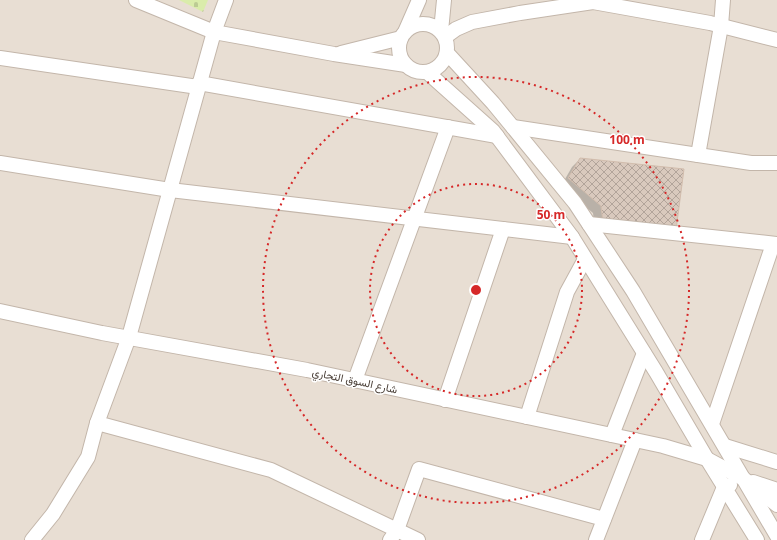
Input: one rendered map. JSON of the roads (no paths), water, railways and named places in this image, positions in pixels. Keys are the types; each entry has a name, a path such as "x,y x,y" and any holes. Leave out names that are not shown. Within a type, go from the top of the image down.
{"street":[{"path":"136,0 214,32 334,54 406,65"},
{"path":"32,540 53,514 88,457 97,423 129,338 214,32 226,0"},
{"path":"419,0 399,45 399,53 402,60 413,70 427,72 493,131 572,237 644,353 756,540"},
{"path":"427,72 439,65 444,60 447,53 447,45 443,34 444,0"},
{"path":"698,155 721,26 723,0"},
{"path":"443,34 472,22 593,2 721,26 777,40"},
{"path":"334,54 403,35 411,27 419,24 434,26 443,34"},
{"path":"447,53 493,103 575,203 633,291 777,536"},
{"path":"0,58 199,85 497,136"},
{"path":"356,380 448,127"},
{"path":"513,127 751,163 777,163"},
{"path":"0,163 170,190 572,237"},
{"path":"589,224 775,244 712,424"},
{"path":"445,400 503,229"},
{"path":"527,417 567,292 585,259"},
{"name":"شارع السوق التجاري","path":"0,312 129,338 307,370 663,446 707,460 744,479"},
{"path":"612,435 644,353"},
{"path":"97,423 271,470 394,535 418,540"},
{"path":"596,540 635,440"},
{"path":"725,446 777,462"},
{"path":"394,535 419,469 604,519"},
{"path":"744,479 777,505"},
{"path":"702,540 724,487 744,479 777,490"}]}
